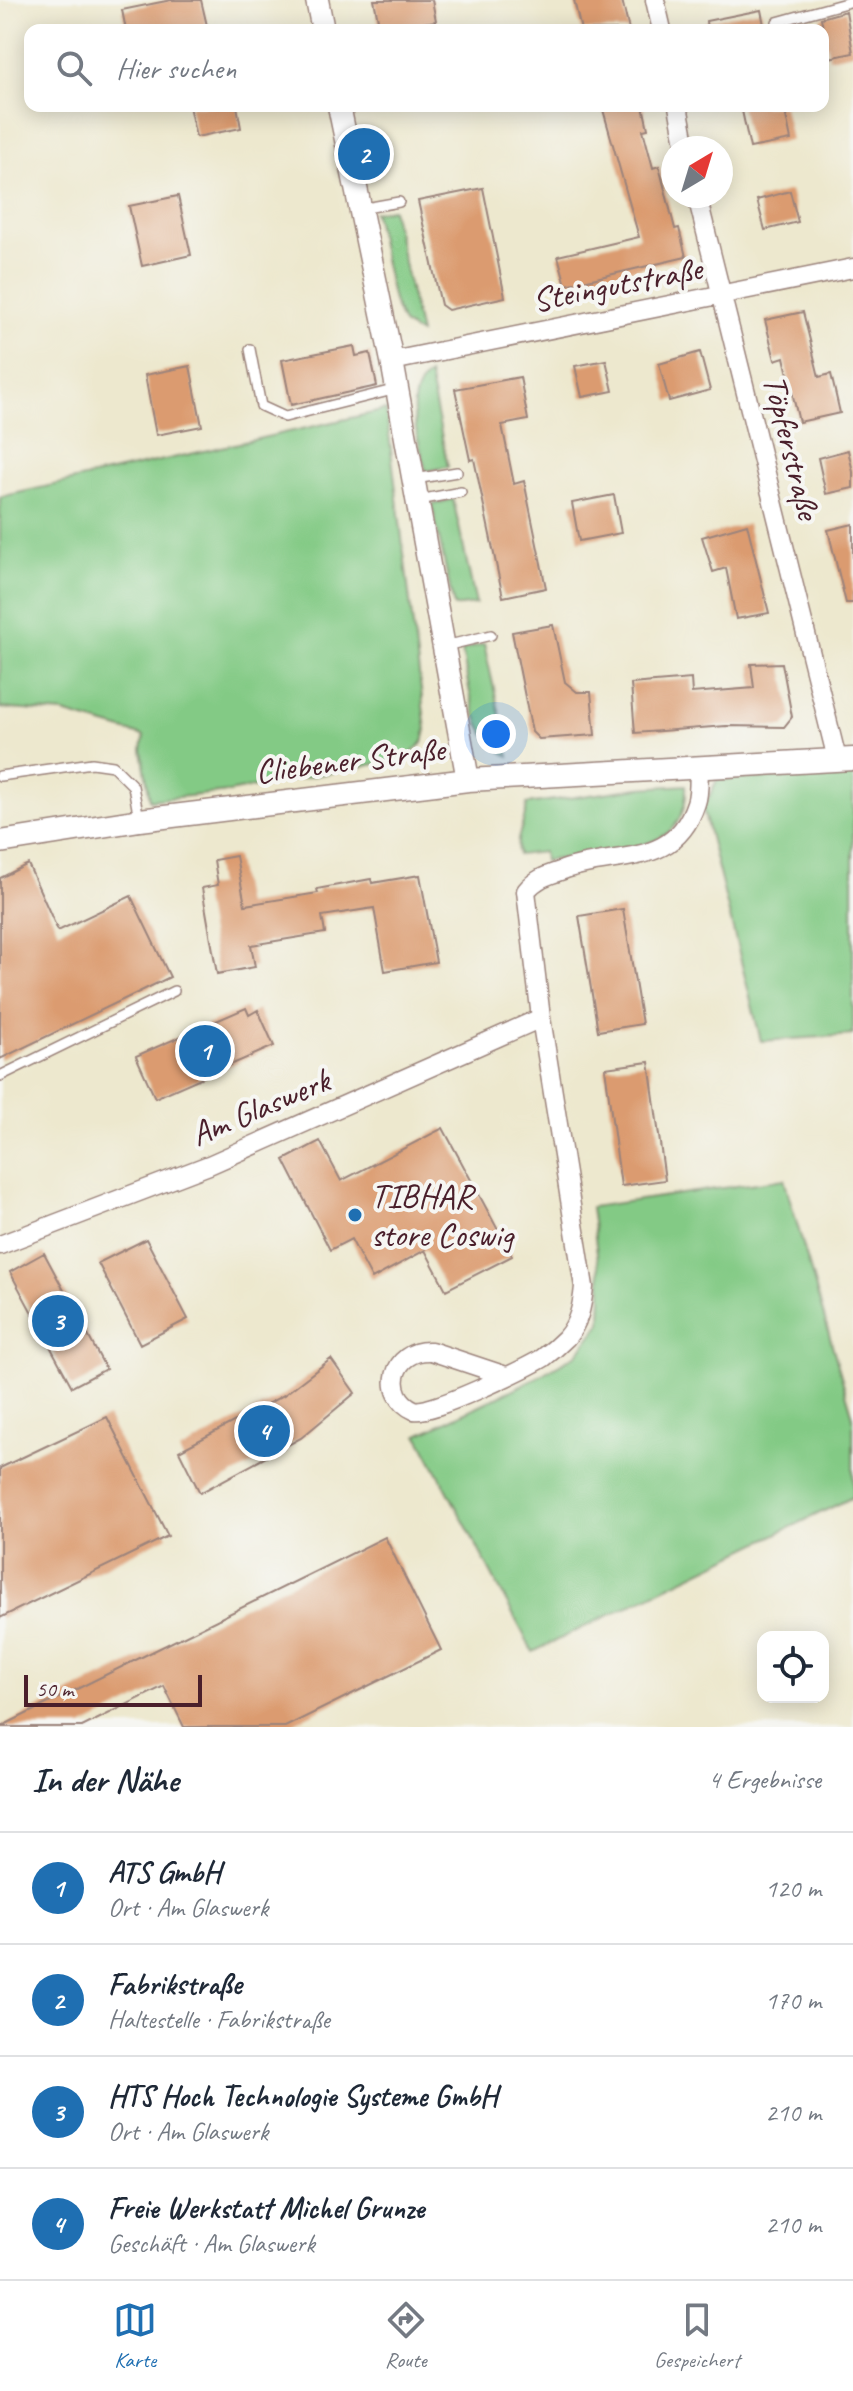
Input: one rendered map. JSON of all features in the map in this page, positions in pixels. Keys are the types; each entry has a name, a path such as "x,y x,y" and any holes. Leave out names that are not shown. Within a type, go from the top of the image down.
{"street":[{"path":"317,0 322,24"},
{"path":"655,0 661,24"},
{"path":"340,112 417,490 468,780"},
{"path":"679,112 684,136"},
{"name":"Töpferstraße","path":"700,208 845,759"},
{"name":"Steingutstraße","path":"392,361 853,268"},
{"name":"Cliebener Straße","path":"0,842 140,820 468,780 845,759"},
{"path":"506,1376 431,1351 418,1350 404,1357 397,1368 395,1382 400,1398 413,1410 421,1412 435,1408 506,1376 543,1358 565,1338 582,1308 584,1287 541,1018 526,891 536,879 574,866 668,846 687,822 697,801 699,766"},
{"name":"Am Glaswerk","path":"0,1245 209,1165 541,1018"}],"lane":[{"path":"777,22 853,1"},
{"path":"360,209 399,202"},
{"path":"250,349 261,406 285,417 397,389"},
{"path":"417,490 457,472"},
{"path":"417,490 461,492"},
{"path":"445,646 491,635"},
{"path":"0,776 92,763 113,766 133,786 140,820"},
{"path":"0,1076 174,991"}],"green space":[{"path":"392,209 420,334 403,324 393,301 374,212"},
{"path":"429,375 448,467 426,471 414,407 420,384"},
{"path":"386,410 426,730 423,742 407,758 229,792 150,800 142,750 144,736 63,713 0,708 0,497"},
{"path":"453,499 476,604 454,607 432,505"},
{"path":"484,644 509,756 487,737 470,694 462,650"},
{"path":"853,776 853,1035 761,1041 703,809 717,780"},
{"path":"686,785 680,817 673,828 651,842 544,861 543,852 518,855 527,804 639,788"},
{"path":"784,1179 853,1417 853,1497 533,1652 418,1435 530,1381 577,1354 601,1323 602,1291 591,1207"}],"building":[{"path":"171,0 201,0 207,24 125,24 122,10"},
{"path":"374,0 432,0 436,21 379,24"},
{"path":"574,0 622,0 628,24 580,24"},
{"path":"761,10 764,24 706,24 706,21"},
{"path":"846,11 853,53 829,58 829,24 822,24 821,18"},
{"path":"190,112 238,112 241,128 196,137"},
{"path":"604,112 644,112 648,129 643,130 653,168 659,166 661,174 661,208 670,208 675,229 679,228 686,257 566,285 558,256 639,237"},
{"path":"742,112 785,112 791,140 750,148"},
{"path":"483,188 505,297 448,310 441,305 418,201"},
{"path":"790,191 798,222 765,230 757,200"},
{"path":"178,196 191,255 142,266 129,206"},
{"path":"803,312 819,377 831,374 840,413 799,422 784,357 775,360 765,320"},
{"path":"354,346 356,356 370,353 377,386 291,405 282,360"},
{"path":"700,352 710,390 669,401 659,364"},
{"path":"606,360 613,391 582,397 575,366"},
{"path":"190,366 202,426 156,435 145,375"},
{"path":"520,377 528,420 502,425 514,484 524,481 546,588 503,597 474,459 470,460 455,389"},
{"path":"848,450 853,488 826,494 818,458"},
{"path":"614,495 621,533 579,541 572,503"},
{"path":"747,524 769,613 736,619 726,568 713,572 702,537"},
{"path":"853,524 853,603 846,603 828,530"},
{"path":"553,625 565,682 577,692 591,692 595,735 539,739 532,732 512,632"},
{"path":"782,663 792,717 784,727 726,726 635,733 631,684 691,679 692,693 754,688 751,664"},
{"path":"236,856 245,905 318,893 317,889 371,879 372,883 420,875 436,962 385,971 374,908 322,916 325,933 251,945 255,967 217,974 202,888 218,885 214,860"},
{"path":"28,864 58,931 131,896 170,977 0,1059 0,878"},
{"path":"623,909 642,1024 598,1031 579,916"},
{"path":"246,1008 249,1015 258,1010 274,1046 155,1098 136,1056"},
{"path":"649,1062 665,1180 621,1186 605,1068"},
{"path":"443,1128 512,1256 446,1290 425,1250 372,1279 351,1239 330,1250 284,1160 320,1141 341,1181"},
{"path":"146,1239 188,1319 140,1344 98,1263"},
{"path":"44,1253 106,1369 72,1387 10,1272"},
{"path":"331,1359 355,1393 301,1438 200,1493 179,1451 284,1395"},
{"path":"107,1417 168,1536 0,1618 0,1468"},
{"path":"385,1537 441,1650 285,1727 184,1727 164,1686 82,1727 0,1727"}],"place":[{"name":"Fabrikstraße","path":"364,154"},
{"name":"ATS GmbH","path":"205,1051"},
{"name":"TIBHAR store Coswig","path":"355,1215"},
{"name":"HTS Hoch Technologie Systeme GmbH","path":"58,1321"},
{"name":"Freie Werkstatt Michel Grunze","path":"264,1431"}]}
